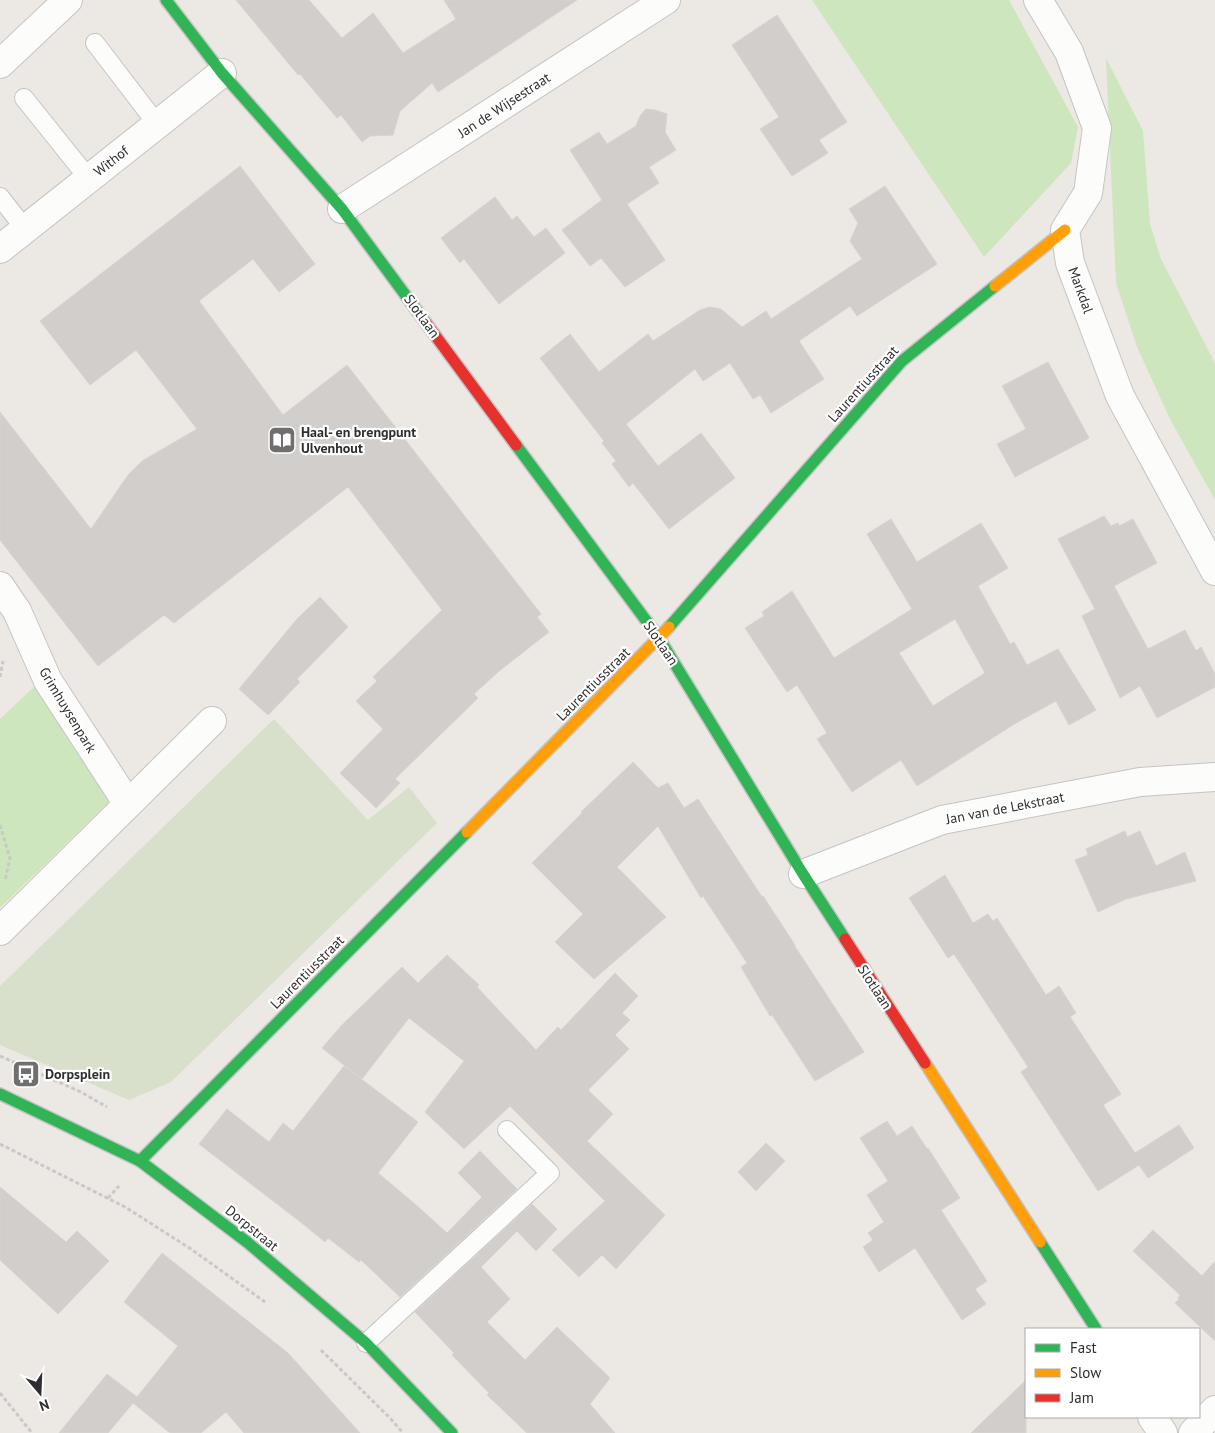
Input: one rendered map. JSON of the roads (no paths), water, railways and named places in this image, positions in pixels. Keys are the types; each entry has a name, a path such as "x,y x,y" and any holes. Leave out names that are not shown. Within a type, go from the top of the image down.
{"street":[{"path":"0,64 68,0"},
{"name":"Slotlaan","path":"166,0 222,73 342,209 659,638 803,874 1095,1328"},
{"name":"Jan de Wijsestraat","path":"342,209 666,0"},
{"path":"1038,0 1069,52 1097,128 1088,193 1065,230"},
{"name":"Withof","path":"0,250 222,73"},
{"name":"Markdal","path":"1065,230 1070,263 1120,396 1215,572"},
{"name":"Laurentiusstraat","path":"140,1161 659,638 902,361 1065,230"},
{"name":"Grimhuysenpark","path":"0,586 17,611 48,681 128,804"},
{"path":"0,931 212,721"},
{"name":"Jan van de Lekstraat","path":"803,874 942,820 1140,782 1215,777"},
{"name":"Dorpstraat","path":"0,1094 140,1161 247,1242 366,1343 452,1433"},
{"path":"1193,1433 1215,1410"},
{"path":"1153,1418 1163,1433"}],"lane":[{"path":"94,43 157,124"},
{"path":"24,98 89,179"},
{"path":"0,197 25,229"},
{"path":"366,1343 550,1173 506,1130"}],"place":[{"name":"Haal- en brengpunt Ulvenhout","path":"282,440"},
{"name":"Dorpsplein","path":"26,1074"}]}
